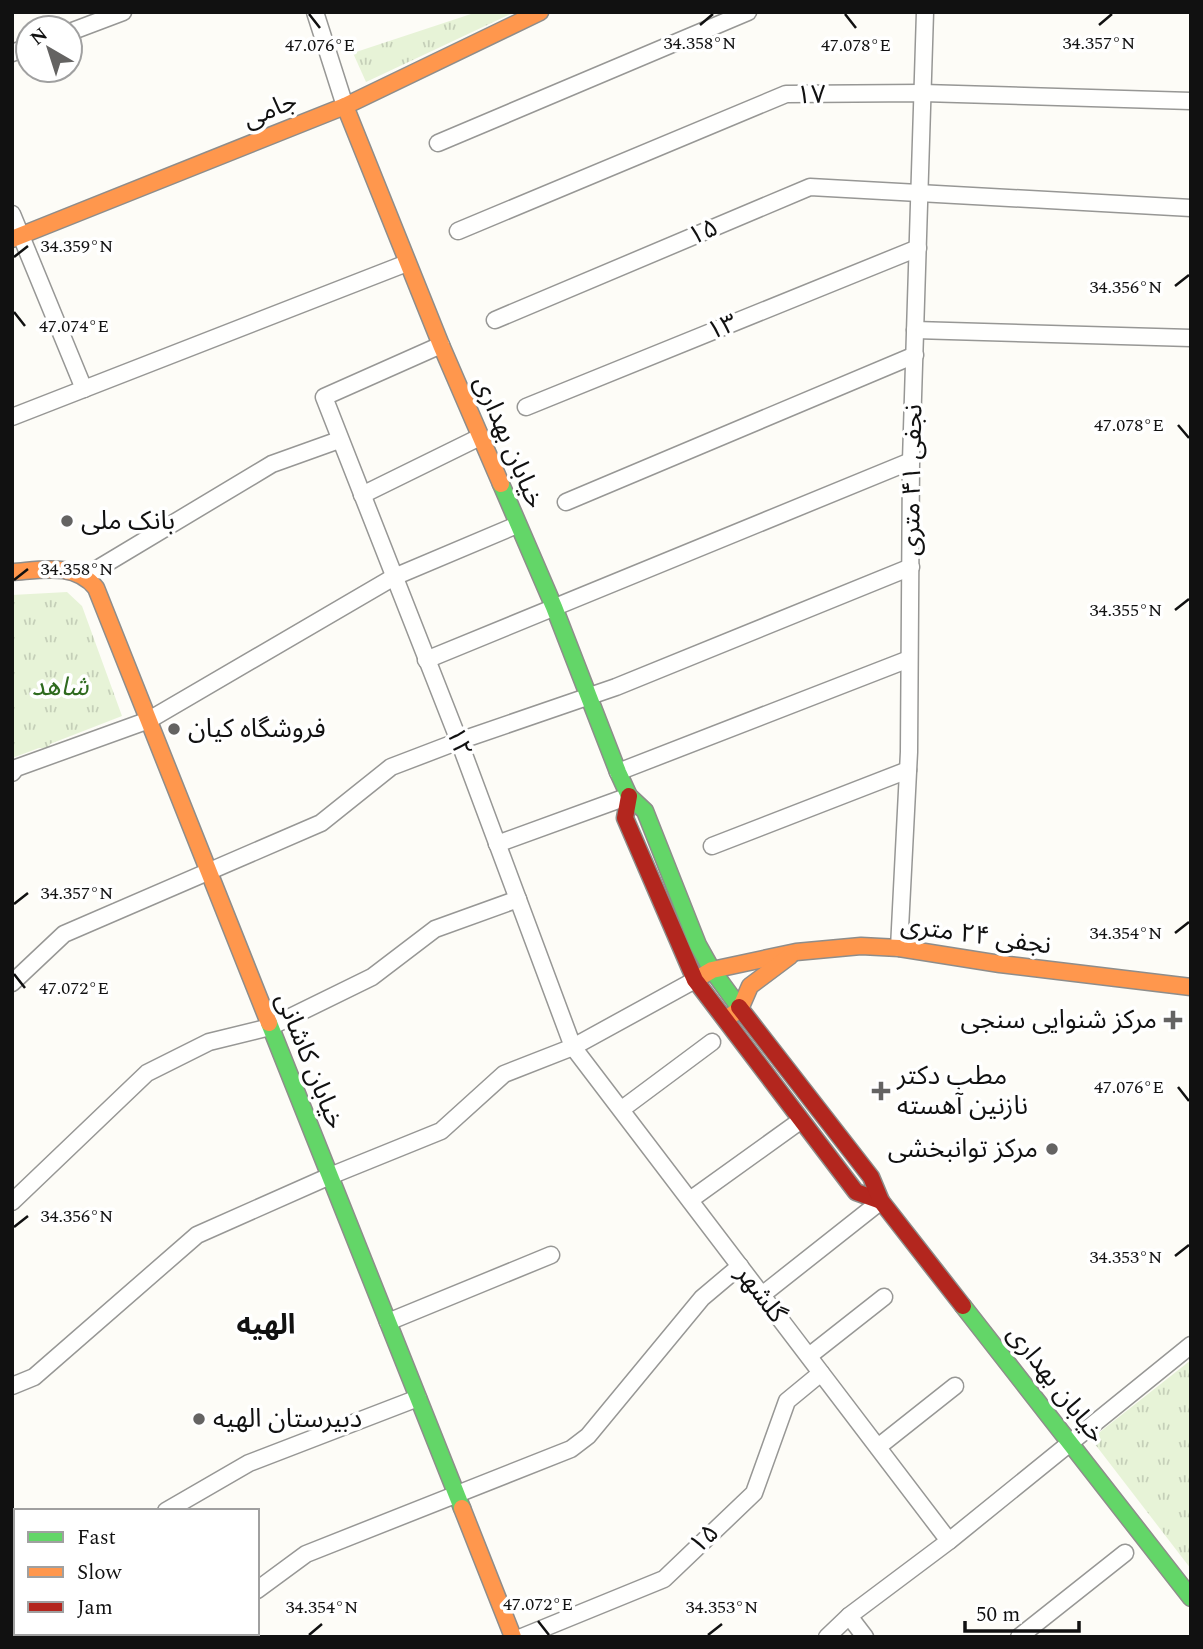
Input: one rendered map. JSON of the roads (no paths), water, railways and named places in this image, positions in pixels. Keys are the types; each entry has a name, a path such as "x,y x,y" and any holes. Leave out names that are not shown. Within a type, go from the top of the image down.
{"street":[{"path":"84,27 122,12"},
{"path":"315,12 345,106"},
{"name":"جامی","path":"17,237 345,106 540,12"},
{"path":"438,143 748,12"},
{"name":"نجفی ۴۱ متری","path":"899,948 908,770 911,461 925,12"},
{"name":"۱۷","path":"458,231 786,94 923,93 1191,102"},
{"name":"خیابان بهداری","path":"345,106 441,345 554,607 618,772 629,796 645,811 698,945 712,970 871,1177 881,1201 1191,1598"},
{"name":"۱۵","path":"495,320 810,187 1191,208"},
{"path":"12,214 17,237 84,389"},
{"name":"۱۳","path":"526,407 918,248"},
{"path":"12,417 407,263"},
{"path":"915,330 1191,338"},
{"name":"۱۲","path":"441,345 324,397 573,1047"},
{"path":"566,502 915,355"},
{"path":"362,495 480,438"},
{"path":"12,572 67,570 87,575 272,464 339,440"},
{"path":"426,660 911,461"},
{"path":"12,773 16,768 149,720 394,577 517,525"},
{"path":"12,982 64,933 321,823 391,767 588,697 911,567"},
{"name":"خیابان کاشانی","path":"87,575 96,588 149,720 513,1637"},
{"path":"618,772 909,659"},
{"path":"712,846 908,770"},
{"path":"497,844 629,796"},
{"name":"خیابان بهداری","path":"629,796 625,818 695,980 856,1192 881,1201"},
{"path":"15,1197 147,1073 209,1042 270,1027 372,977 435,929 518,899"},
{"name":"نجفی ۲۴ متری","path":"695,980 712,970 796,952 861,946 899,948 1000,964 1191,987"},
{"path":"724,1021 740,1009 750,986 796,952"},
{"path":"12,1386 34,1377 197,1235 330,1176 441,1131 504,1074 573,1047 695,980"},
{"path":"622,1109 712,1042"},
{"name":"گلشهر","path":"573,1047 949,1541"},
{"path":"690,1200 800,1121"},
{"path":"762,1295 881,1201"},
{"path":"388,1322 551,1255"},
{"path":"259,1589 306,1554 571,1449 588,1436 702,1298 740,1266"},
{"path":"809,1356 884,1297"},
{"path":"827,1637 849,1616 949,1541 1191,1345"},
{"name":"۱۵","path":"522,1637 664,1579 754,1493 788,1401 821,1373"},
{"path":"878,1447 955,1386"},
{"path":"169,1509 249,1463 418,1398"},
{"path":"1019,1637 1125,1553"},
{"path":"849,1616 865,1637"}],"place":[{"name":"بانک ملی","path":"67,521"},
{"name":"فروشگاه کیان","path":"174,729"},
{"name":"مرکز شنوایی سنجی","path":"1173,1020"},
{"name":"مطب دکتر نازنین آهسته","path":"881,1091"},
{"name":"مرکز توانبخشی","path":"1052,1149"},
{"name":"دبیرستان الهیه","path":"199,1419"}],"district":[{"name":"الهیه","path":"266,1325"}],"park label":[{"name":"شاهد","path":"60,687"}]}
